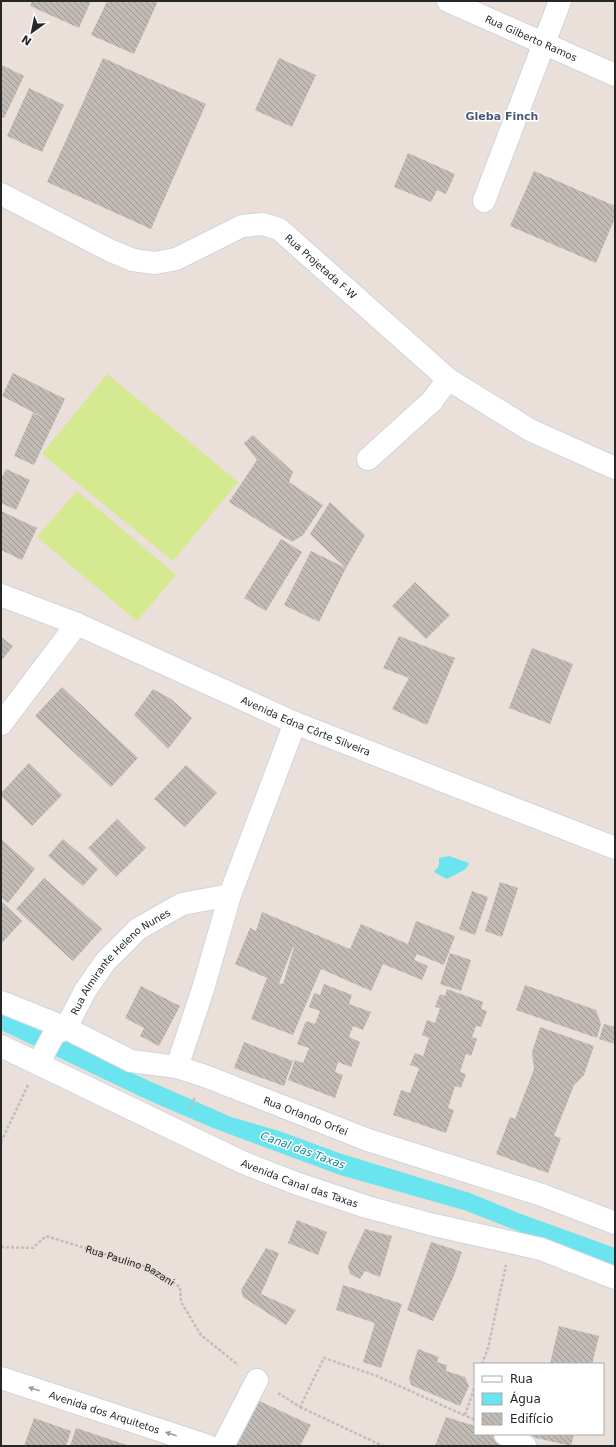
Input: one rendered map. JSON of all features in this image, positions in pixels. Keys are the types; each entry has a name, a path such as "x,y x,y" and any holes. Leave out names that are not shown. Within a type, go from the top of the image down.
{"street":[{"name":"Rua Gilberto Ramos","path":"448,1 542,44 615,75"},
{"path":"484,201 542,44 560,1"},
{"name":"Rua Projetada F-W","path":"1,194 109,250 133,260 148,262 176,259 242,226 263,224 279,229 448,379 530,430 615,468"},
{"path":"368,459 432,401 448,379"},
{"name":"Avenida Edna Côrte Silveira","path":"1,595 77,624 296,723 615,848"},
{"path":"1,724 77,624"},
{"path":"176,1066 203,989 230,895 296,723"},
{"name":"Rua Almirante Heleno Nunes","path":"40,1060 105,962 138,929 182,904 230,895"},
{"name":"Rua Orlando Orfei","path":"1,1002 60,1031 131,1061 176,1066 368,1140 542,1195 615,1223"},
{"name":"Avenida Canal das Taxas","path":"1,1046 40,1060 244,1163 298,1184 367,1207 427,1223 541,1249 615,1278"},
{"name":"Avenida dos Arquitetos","path":"1,1378 208,1446"},
{"path":"223,1446 257,1380"},
{"path":"507,1435 524,1446"}],"path":[{"path":"1,1142 40,1060"},
{"path":"187,1116 197,1093"},
{"name":"Rua Paulino Bazani","path":"1,1247 33,1248 46,1236 150,1268 180,1287 181,1302 201,1335 257,1380 300,1407 383,1446"},
{"path":"482,1363 488,1348 511,1242"},
{"path":"300,1407 324,1358 377,1376 474,1420"},
{"path":"465,1415 474,1389"}],"green space":[{"path":"107,374 238,482 173,561 42,454"},
{"path":"77,491 176,575 137,621 37,537"}],"water":[{"path":"449,856 469,863 466,869 447,879 434,872 439,866 439,858"},
{"name":"Canal das Taxas","path":"1,1011 147,1080 231,1117 279,1131 342,1154 470,1193 521,1214 615,1248 615,1269 464,1210 340,1175 213,1128 150,1101 1,1030"}],"building":[{"path":"32,1 91,1 79,28 30,6"},
{"path":"107,1 158,1 134,54 91,35"},
{"path":"103,58 206,104 151,229 47,182"},
{"path":"279,58 316,75 292,127 255,110"},
{"path":"2,65 24,76 4,118 1,116"},
{"path":"29,88 64,105 42,152 7,136"},
{"path":"408,153 455,174 446,194 437,190 431,202 394,187"},
{"path":"534,171 615,206 615,218 596,263 510,226"},
{"path":"13,373 65,399 34,465 14,456 33,413 48,420 2,396"},
{"path":"253,435 293,472 289,482 323,505 303,535 292,542 229,502 257,460 244,443"},
{"path":"6,469 30,480 16,510 1,503 1,479"},
{"path":"330,502 365,535 346,568 310,534"},
{"path":"1,511 37,528 22,560 1,550"},
{"path":"281,539 302,552 266,611 244,598"},
{"path":"311,551 346,568 319,622 284,605"},
{"path":"415,582 450,615 426,639 392,606"},
{"path":"399,636 455,658 427,725 392,709 409,678 383,668"},
{"path":"1,637 13,646 1,661"},
{"path":"532,648 573,664 550,724 509,708"},
{"path":"62,687 138,758 111,787 35,716"},
{"path":"153,689 171,699 192,718 168,749 134,715"},
{"path":"29,763 62,795 32,826 1,796 1,793"},
{"path":"186,765 217,793 185,827 154,799"},
{"path":"117,819 146,848 116,877 88,848"},
{"path":"1,839 35,869 8,903 1,897"},
{"path":"63,839 98,869 83,886 48,856"},
{"path":"44,878 102,929 73,961 16,909"},
{"path":"500,882 518,888 502,937 485,931"},
{"path":"472,891 488,897 475,935 459,929"},
{"path":"1,901 22,921 1,944"},
{"path":"262,912 350,949 361,924 408,944 416,921 455,936 444,965 417,954 414,960 428,966 422,980 383,964 371,991 321,969 293,1035 251,1019 267,978 235,964 250,928 256,931","holes":["293,947 283,984 279,983"]},
{"path":"450,953 471,960 461,991 440,984"},
{"path":"324,984 352,995 349,1004 371,1012 363,1030 353,1026 349,1037 360,1042 351,1067 338,1062 335,1072 343,1075 335,1098 288,1080 295,1060 303,1063 309,1048 297,1044 306,1021 315,1024 320,1011 309,1007 314,993 320,995"},
{"path":"525,985 596,1010 601,1024 597,1038 516,1010"},
{"path":"141,986 180,1006 159,1046 140,1036 144,1028 125,1018"},
{"path":"447,989 483,1002 481,1009 487,1011 481,1027 476,1026 472,1037 477,1039 471,1056 466,1054 460,1072 466,1074 461,1088 455,1086 448,1108 454,1110 446,1133 393,1115 401,1090 410,1093 419,1068 410,1065 415,1053 423,1056 429,1038 422,1035 427,1020 435,1023 440,1008 435,1007 440,994 445,996"},
{"path":"604,1024 615,1027 615,1044 599,1039"},
{"path":"540,1027 594,1046 584,1075 574,1085 554,1136 561,1138 548,1173 496,1154 510,1117 515,1119 534,1069 532,1052"},
{"path":"244,1042 293,1061 284,1086 234,1068"},
{"path":"297,1220 327,1232 318,1255 288,1243"},
{"path":"365,1229 392,1236 380,1277 365,1271 360,1279 350,1274 348,1266"},
{"path":"431,1242 462,1252 453,1278 433,1321 407,1310"},
{"path":"266,1248 279,1253 261,1294 296,1310 286,1325 243,1297 241,1290"},
{"path":"343,1285 402,1304 381,1368 363,1362 375,1323 336,1310"},
{"path":"559,1326 599,1336 592,1363 550,1363"},
{"path":"418,1349 439,1357 437,1362 447,1365 446,1371 465,1377 469,1386 460,1406 411,1385 409,1378"},
{"path":"255,1399 311,1425 300,1446 233,1446"},
{"path":"446,1417 474,1426 474,1435 496,1435 509,1446 435,1446"},
{"path":"34,1418 71,1431 66,1446 24,1446"},
{"path":"76,1428 130,1446 70,1446"},
{"path":"532,1435 574,1435 571,1446 532,1437"}],"district":[{"name":"Gleba Finch","path":"502,116"}]}
